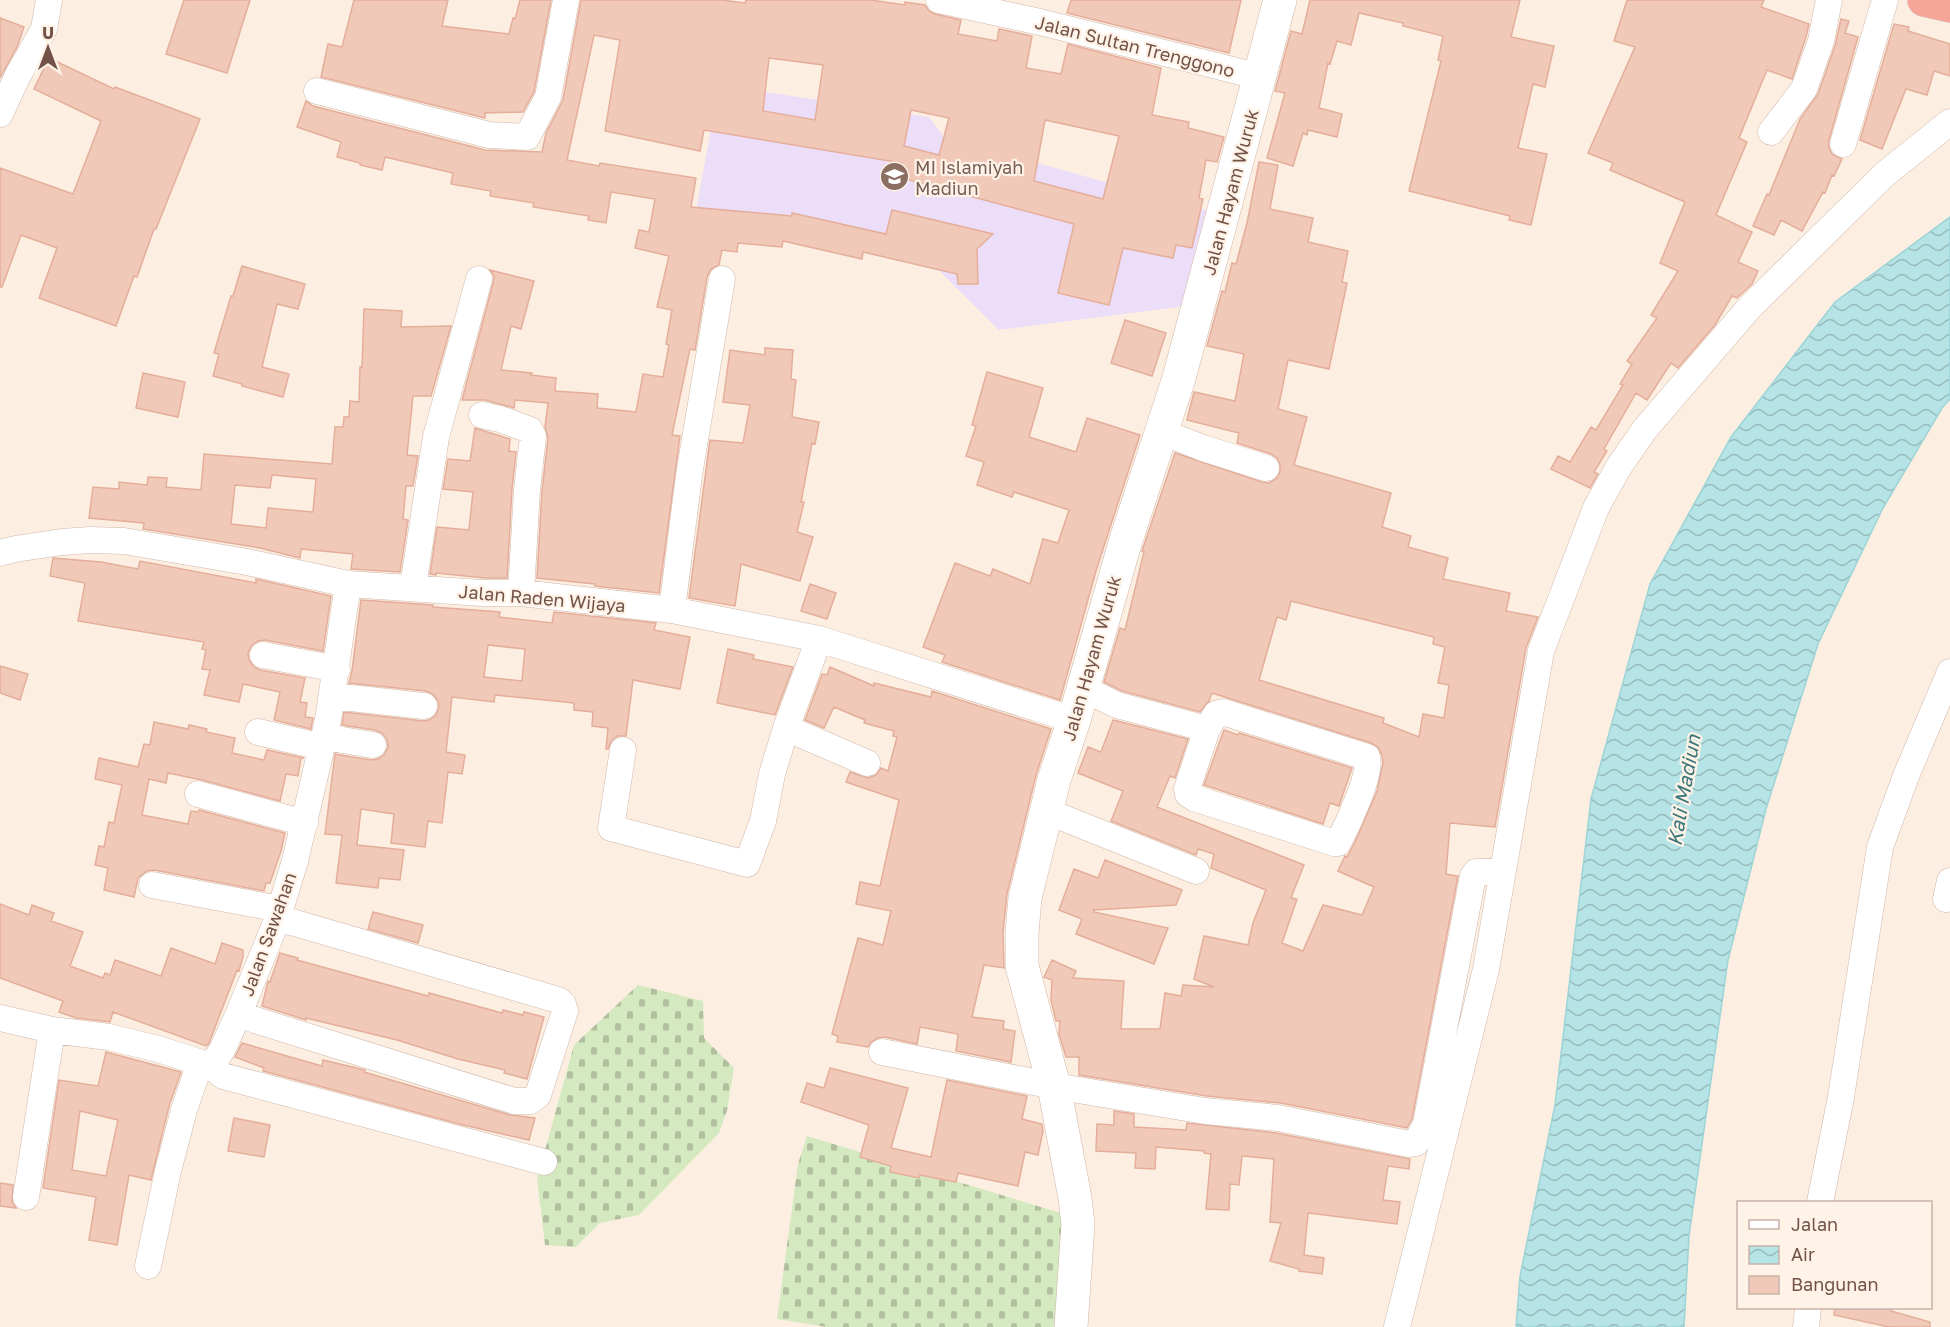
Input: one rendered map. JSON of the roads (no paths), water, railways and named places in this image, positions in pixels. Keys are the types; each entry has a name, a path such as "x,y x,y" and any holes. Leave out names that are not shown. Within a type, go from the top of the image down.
{"highway":[{"path":"1924,0 1950,6"}],"main road":[{"name":"Jalan Hayam Wuruk","path":"1071,1327 1077,1215 1054,1086 1022,966 1025,898 1054,780 1074,720 1126,540 1179,378 1280,0"}],"street":[{"path":"3,102 44,29 49,0"},
{"path":"317,91 489,135 527,137 548,97 566,0"},
{"name":"Jalan Sultan Trenggono","path":"939,0 1040,22 1261,77"},
{"path":"1771,132 1804,89 1821,41 1829,0"},
{"path":"1843,144 1885,0"},
{"path":"1397,1327 1486,969 1541,651 1596,508 1618,468 1645,429 1749,308 1886,174 1950,122"},
{"path":"413,587 436,438 479,279"},
{"path":"672,610 689,475 722,279"},
{"path":"482,415 530,430 533,436 527,490 521,593"},
{"path":"1162,432 1266,468"},
{"name":"Jalan Raden Wijaya","path":"0,553 62,542 124,541 247,562 348,584 482,593 521,593 672,610 819,639 1074,720"},
{"name":"Jalan Sawahan","path":"148,1266 184,1110 206,1064 222,1050 239,1014 278,915 305,823 337,669 348,584"},
{"path":"623,750 611,828 747,864 763,820 772,774 786,729 819,639"},
{"path":"263,655 337,669"},
{"path":"1820,1201 1841,1097 1880,847 1906,776 1950,672"},
{"path":"1082,688 1117,705 1207,729"},
{"path":"332,696 424,706"},
{"path":"1223,712 1367,757 1369,766 1358,801 1338,843 1288,829 1188,794 1187,789 1207,729 1216,714 1223,712"},
{"path":"786,729 867,763"},
{"path":"258,732 323,742 373,745"},
{"path":"198,794 305,823"},
{"path":"1046,811 1196,871"},
{"path":"882,1052 1054,1086 1205,1111 1278,1118 1409,1144 1416,1143 1426,1124 1473,876 1476,872 1484,870 1503,871"},
{"path":"152,885 278,915 292,922 558,1000 563,1004 565,1011 538,1095 530,1101 514,1101 239,1014"},
{"path":"0,1018 52,1030 110,1037 158,1049 206,1064 224,1076 544,1162"},
{"path":"26,1197 52,1030"},
{"path":"1806,1327 1808,1309"}],"water":[{"name":"Kali Madiun","path":"1950,217 1950,399 1942,408 1883,508 1818,644 1766,809 1728,960 1689,1236 1684,1327 1516,1327 1520,1276 1555,1105 1591,799 1650,584 1731,437 1835,302"}],"place":[{"name":"MI Islamiyah Madiun","path":"894,177"}]}
